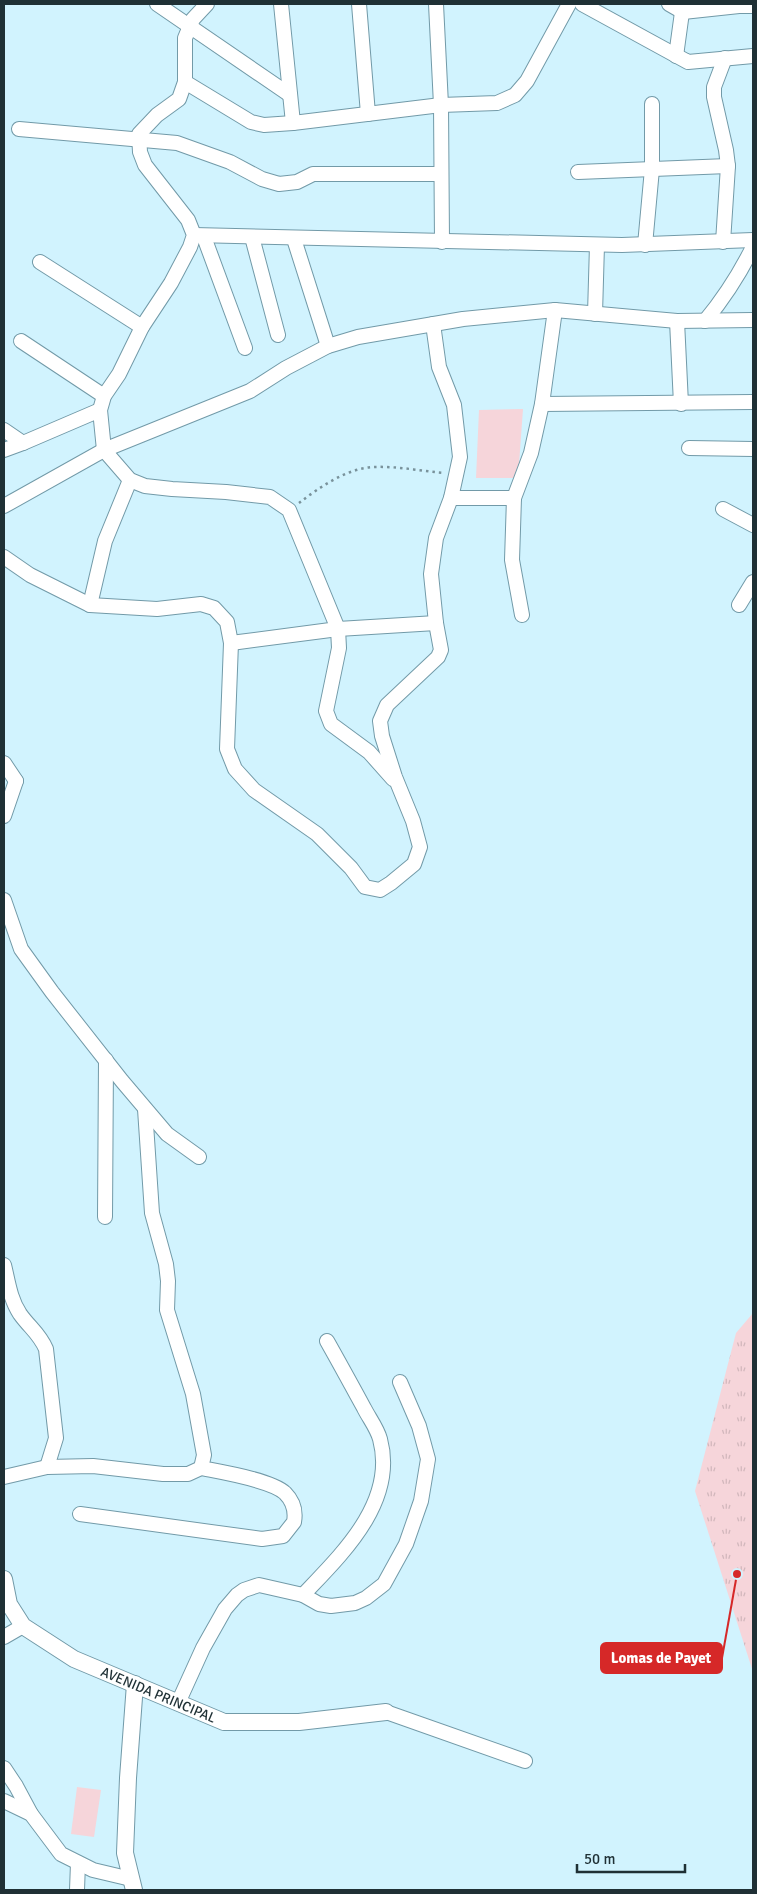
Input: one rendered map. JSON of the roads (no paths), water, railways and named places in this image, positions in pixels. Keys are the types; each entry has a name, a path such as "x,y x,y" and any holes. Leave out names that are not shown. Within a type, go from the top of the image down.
{"street":[{"path":"157,4 290,95"},
{"path":"207,4 193,19 185,38 185,82 179,98 157,115 139,134 140,152 145,165 199,236 245,348"},
{"path":"281,4 293,123"},
{"path":"359,4 368,114"},
{"path":"436,4 441,105 442,242"},
{"path":"185,82 251,122 264,125 441,105 497,103 515,95 527,81 569,4"},
{"path":"582,4 688,62 753,56"},
{"path":"669,4 683,8 753,6"},
{"path":"676,56 683,8"},
{"path":"723,242 728,166 714,97 714,87 725,58"},
{"path":"645,245 652,169 652,104"},
{"path":"19,129 177,143 230,162 262,179 279,184 297,182 313,174 442,174"},
{"path":"578,172 728,166"},
{"path":"199,236 597,245 645,245 753,240"},
{"path":"199,236 190,247 171,284 142,327 119,374 104,396 100,410 104,450 130,480 145,486 270,497 289,510 338,629 339,648 326,711 331,724 369,752 397,783"},
{"path":"252,237 278,335"},
{"path":"294,238 328,346"},
{"path":"595,314 597,245"},
{"path":"705,321 736,280 753,247"},
{"path":"40,262 142,327"},
{"path":"522,615 512,560 514,498 531,453 542,404 555,310"},
{"path":"4,506 104,450 250,391 286,368 328,346 358,336 503,314 555,310 677,321 753,320"},
{"path":"677,321 681,404"},
{"path":"4,557 30,575 90,605 157,609 201,604 214,608 227,622 231,643 226,749 235,769 254,790 317,834 351,868 365,887 380,890 391,884 414,864 420,847 413,821 397,783 382,736 380,720 387,705 438,658 441,650 431,574 436,538 451,498 460,457 454,404 439,367 433,324"},
{"path":"21,341 104,396"},
{"path":"542,404 753,402"},
{"path":"4,450 100,410"},
{"path":"4,430 23,443"},
{"path":"689,448 753,449"},
{"path":"90,605 105,541 130,480"},
{"path":"451,498 514,498"},
{"path":"724,509 753,525"},
{"path":"739,605 753,582"},
{"path":"231,643 338,629 436,623"},
{"path":"4,762 10,779 4,816"},
{"path":"4,900 21,948 52,992 167,1134 199,1157"},
{"path":"105,1217 106,1060"},
{"path":"145,1109 152,1213 166,1264 168,1281 167,1310 193,1394 204,1455 200,1468"},
{"path":"4,1265 12,1296 20,1313 40,1336 46,1349 56,1438 47,1467"},
{"path":"303,1595 343,1552 374,1506 382,1474 383,1462 379,1436 327,1342"},
{"path":"178,1702 203,1648 225,1610 237,1595 259,1585 303,1595 319,1604 331,1606 355,1603 366,1598 384,1584 406,1544 422,1501 428,1460 416,1419 400,1382"},
{"path":"4,1477 47,1467 93,1466 163,1474 188,1474 200,1468 244,1477 284,1492 293,1505 294,1522 283,1536 262,1539 80,1514"},
{"name":"AVENIDA PRINCIPAL","path":"4,1580 9,1604 23,1626 74,1659 224,1722 299,1722 386,1712"},
{"path":"4,1637 23,1626"},
{"path":"133,1884 125,1853 135,1684"},
{"path":"386,1712 525,1761"},
{"path":"4,1768 31,1814 60,1854 93,1870 133,1884"},
{"path":"4,1801 31,1814"},
{"path":"77,1890 78,1863"}],"place":[{"name":"Lomas de Payet","path":"737,1574"}]}
